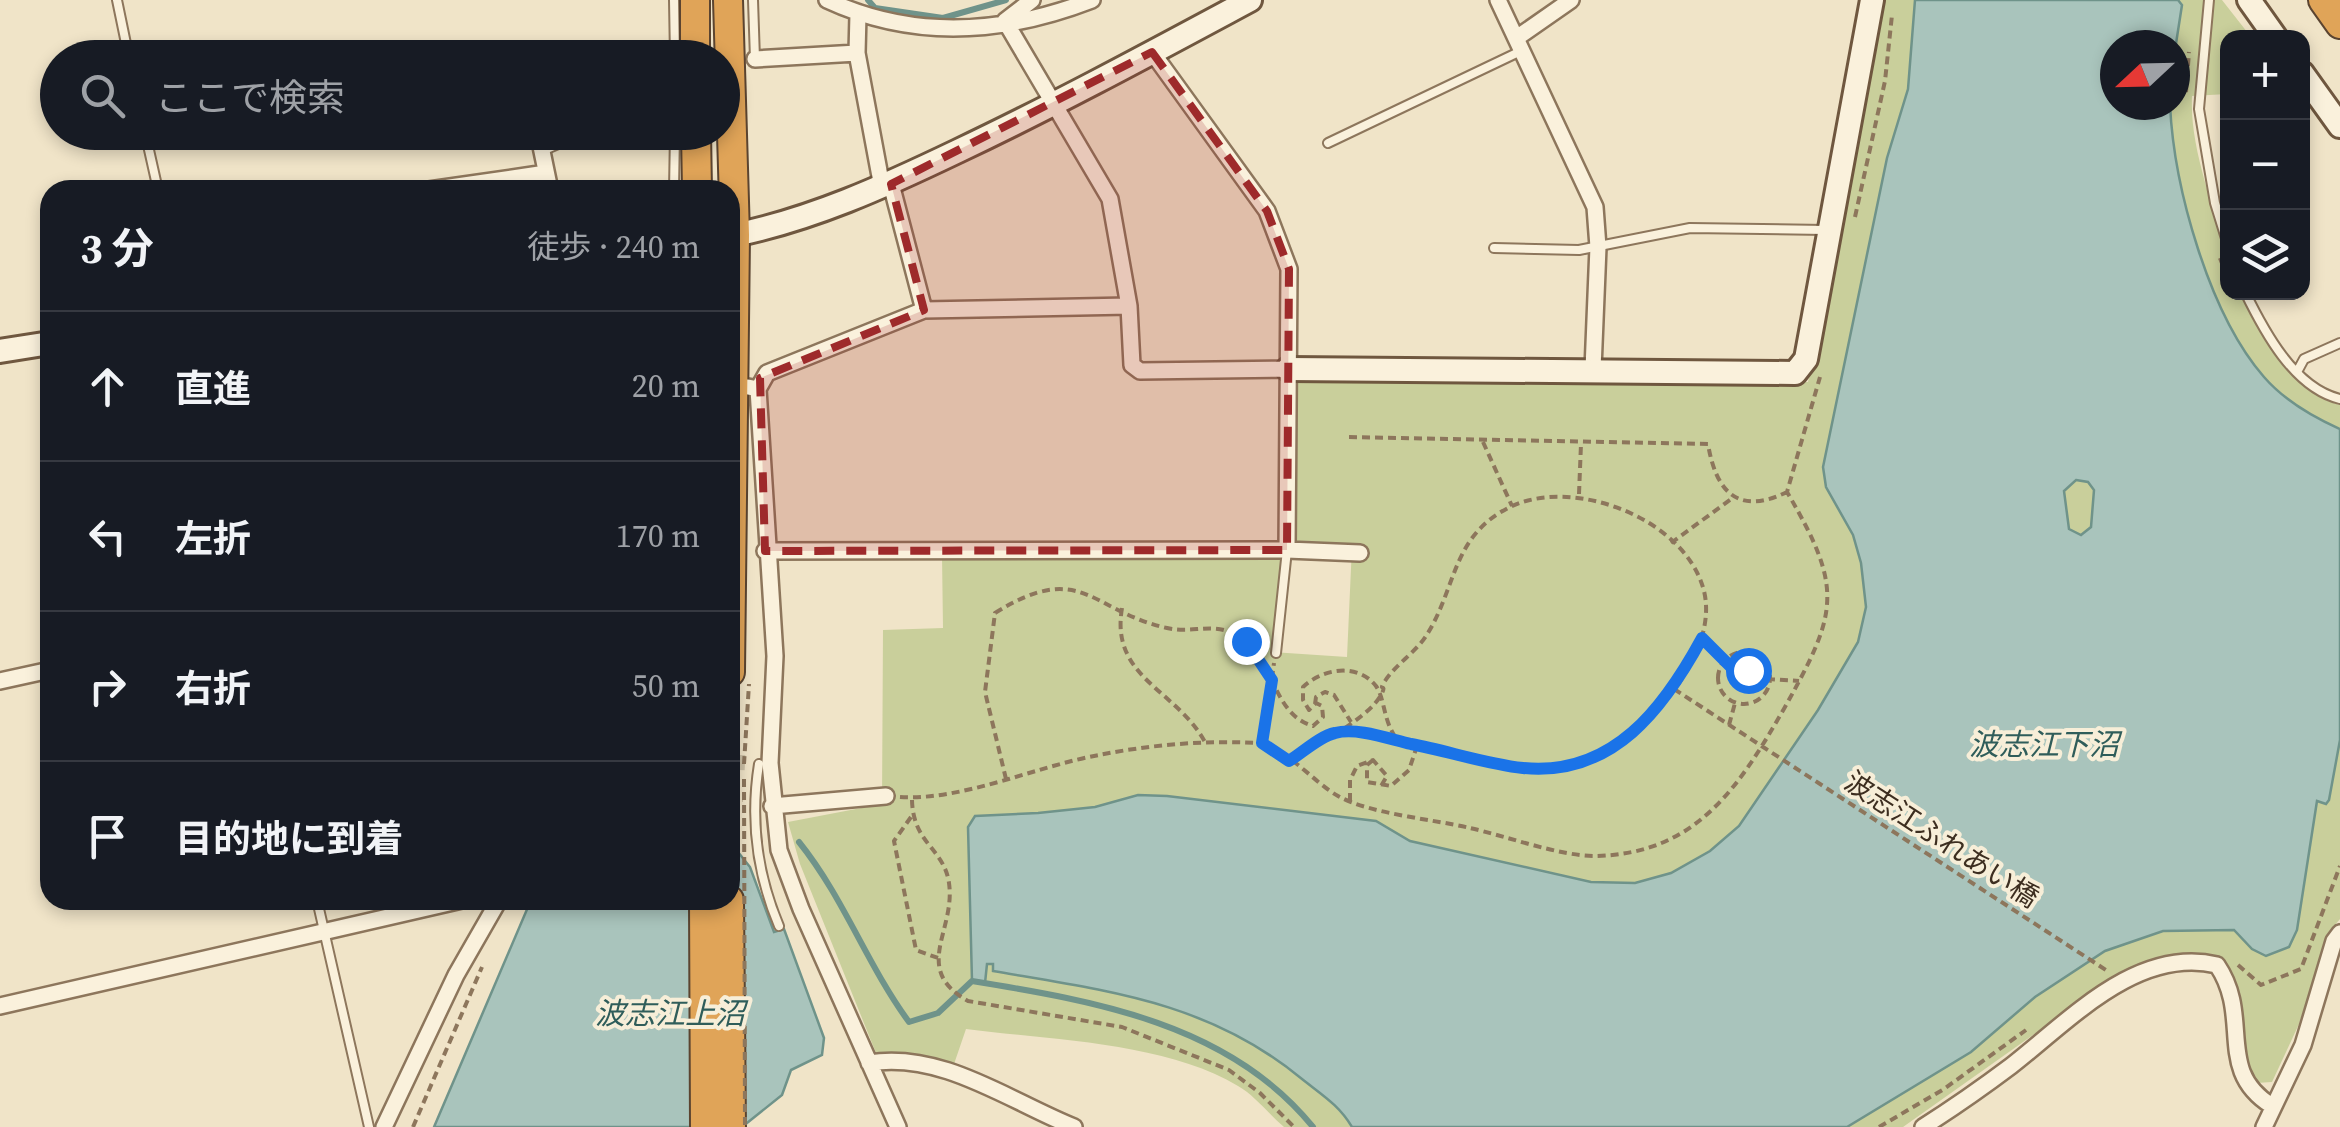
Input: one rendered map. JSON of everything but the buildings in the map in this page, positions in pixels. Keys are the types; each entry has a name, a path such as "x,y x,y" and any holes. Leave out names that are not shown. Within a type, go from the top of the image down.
{"highway":[{"path":"688,40 696,0"},
{"path":"728,0 729,40"},
{"path":"2323,0 2340,24"},
{"path":"696,150 697,180"},
{"path":"731,150 732,180"},
{"path":"740,317 746,387 740,494"},
{"path":"704,910 705,1127"},
{"path":"729,910 731,1127"}],"street":[{"path":"827,0 858,14 921,29 1006,21 1092,0"},
{"path":"1006,21 1032,0"},
{"path":"740,234 782,225 886,185 1052,105 1250,0"},
{"path":"1498,0 1596,207 1598,248 1592,369"},
{"path":"1520,44 1571,0"},
{"path":"1006,21 1110,199 1130,306 1132,364 1140,372 1795,372 1806,360 1872,0"},
{"path":"2249,0 2270,30"},
{"path":"858,14 858,53 886,185 924,310"},
{"path":"1152,52 1268,211 1289,269 1286,550"},
{"path":"755,59 858,53"},
{"path":"2310,84 2340,126"},
{"path":"542,151 548,180"},
{"path":"498,180 546,173"},
{"path":"898,1127 801,909 779,850 760,763 774,656 746,387 766,373 924,310 1130,306"},
{"path":"0,351 40,345"},
{"path":"765,551 1360,553"},
{"path":"0,681 40,672"},
{"path":"772,806 886,796"},
{"path":"0,1006 419,910"},
{"path":"384,1127 456,975 492,910"},
{"path":"2264,1127 2303,1045 2334,941 2340,933"},
{"path":"1923,1127 2108,991 2146,971 2198,961 2217,965 2225,976 2236,1007 2240,1076 2250,1092 2272,1106"},
{"path":"869,1063 899,1061 963,1075 1074,1127"}],"lane":[{"path":"117,0 125,40"},
{"path":"674,0 682,40"},
{"path":"753,0 755,59"},
{"path":"2209,0 2200,109 2220,219"},
{"path":"1328,142 1520,44"},
{"path":"150,150 156,180"},
{"path":"674,180 675,150"},
{"path":"1494,248 1598,248 1690,228 1830,230"},
{"path":"2250,300 2297,372 2329,397 2340,400"},
{"path":"2297,372 2304,359 2340,343"},
{"path":"1276,653 1286,550"},
{"path":"760,763 755,823 760,878 780,926"},
{"path":"319,910 369,1127"}],"path":[{"path":"886,796 912,798 1098,755 1206,742 1262,743 1350,800 1592,856 1674,840 1724,801 1762,746 1820,645 1829,604 1812,536 1787,492 1769,501 1743,502 1713,472 1708,444 1349,437"},
{"path":"1482,440 1512,506"},
{"path":"1578,494 1582,442"},
{"path":"1335,733 1398,741 1524,768 1565,766 1604,755 1640,729 1674,689 1702,638 1706,622 1704,590 1689,560 1618,507 1578,494 1549,496 1512,506 1482,525 1461,551 1426,635 1384,682 1380,696 1384,721 1398,741"},
{"path":"1671,543 1734,496"},
{"path":"1006,779 984,692 995,614 1022,596 1054,588 1087,591 1172,630 1201,625 1221,628 1246,641 1298,721 1313,726 1323,717 1322,706 1315,704"},
{"path":"1122,608 1118,631 1135,672 1194,722 1206,742"},
{"path":"1702,638 1736,672 1748,670 1754,678 1799,681"},
{"path":"1262,743 1276,653"},
{"path":"1737,653 1753,654 1766,664 1770,680 1758,700 1735,703 1718,685 1723,662 1737,653"},
{"path":"1351,722 1334,695 1325,692 1309,710 1302,700 1303,687 1312,678 1338,670 1364,676 1380,696"},
{"path":"1736,672 1734,681 1740,688 1750,686 1754,678"},
{"name":"波志江ふれあい橋","path":"1674,689 2109,972"},
{"path":"1289,761 1351,722 1380,696"},
{"path":"1729,725 1735,703"},
{"path":"1373,760 1367,765 1367,782 1381,786 1400,780 1414,762 1417,745"},
{"path":"1350,800 1353,770 1373,760"},
{"path":"1373,760 1388,776 1381,786"},
{"path":"744,778 745,1127"},
{"path":"912,798 912,823 949,880 950,901 938,958 950,990 968,1001 1122,1027 1228,1070 1294,1127"},
{"path":"912,815 894,841 916,950 938,958"},
{"path":"413,1127 487,956"}],"highlighted area":[{"path":"1152,52 1267,211 1289,269 1287,550 765,551 760,378 924,310 891,184"}],"green space":[{"path":"1883,0 2222,0 2246,30 2220,30 2220,94 2192,96 2196,146 2220,236 2220,300 2243,300 2293,375 2307,388 2340,405 2340,919 2328,933 2299,1024 2272,1082 2256,1083 2249,1074 2243,1013 2229,971 2220,957 2192,955 2153,961 2115,977 1903,1127 1284,1127 1238,1086 1209,1071 1106,1045 966,1029 953,1067 876,1053 800,864 788,822 882,804 883,630 943,628 942,555 1282,557 1272,652 1347,657 1352,546 1300,547 1294,540 1293,383 1299,375 1808,382"}],"water":[{"name":"波志江下沼","path":"1915,0 2178,0 2182,5 2178,30 2100,30 2100,120 2171,120 2187,211 2227,320 2244,351 2272,385 2299,407 2340,429 2340,740 2329,800 2326,804 2317,801 2297,930 2289,947 2266,956 2252,949 2234,930 2163,931 2105,951 2035,997 1971,1052 1847,1127 1352,1127 1330,1101 1267,1053 1194,1016 1077,985 993,971 993,964 987,964 985,983 972,981 968,827 975,816 1095,807 1138,795 1167,796 1376,821 1410,841 1591,882 1635,883 1671,873 1710,851 1739,826 1818,710 1858,642 1866,607 1853,535 1826,487 1823,467 1887,158 1908,89","holes":["2076,480 2088,482 2094,490 2091,527 2081,535 2069,529 2064,491"]},
{"name":"波志江上沼","path":"740,854 750,867 774,932 784,929 824,1038 822,1055 791,1070 782,1095 742,1127 434,1127 527,910 740,910"}],"waterway":[{"path":"868,0 875,8 943,18 1006,0"},
{"path":"799,842 909,1022 938,1013 972,981 1112,1009 1201,1041 1242,1064 1280,1092 1313,1127"}],"tunnel":[{"path":"740,762 752,763"}],"route":[{"path":"1246,641 1264,662 1272,680 1262,743 1289,761 1335,733 1370,735 1524,768 1565,766 1604,755 1640,729 1674,689 1702,638 1736,672 1748,670"}]}
